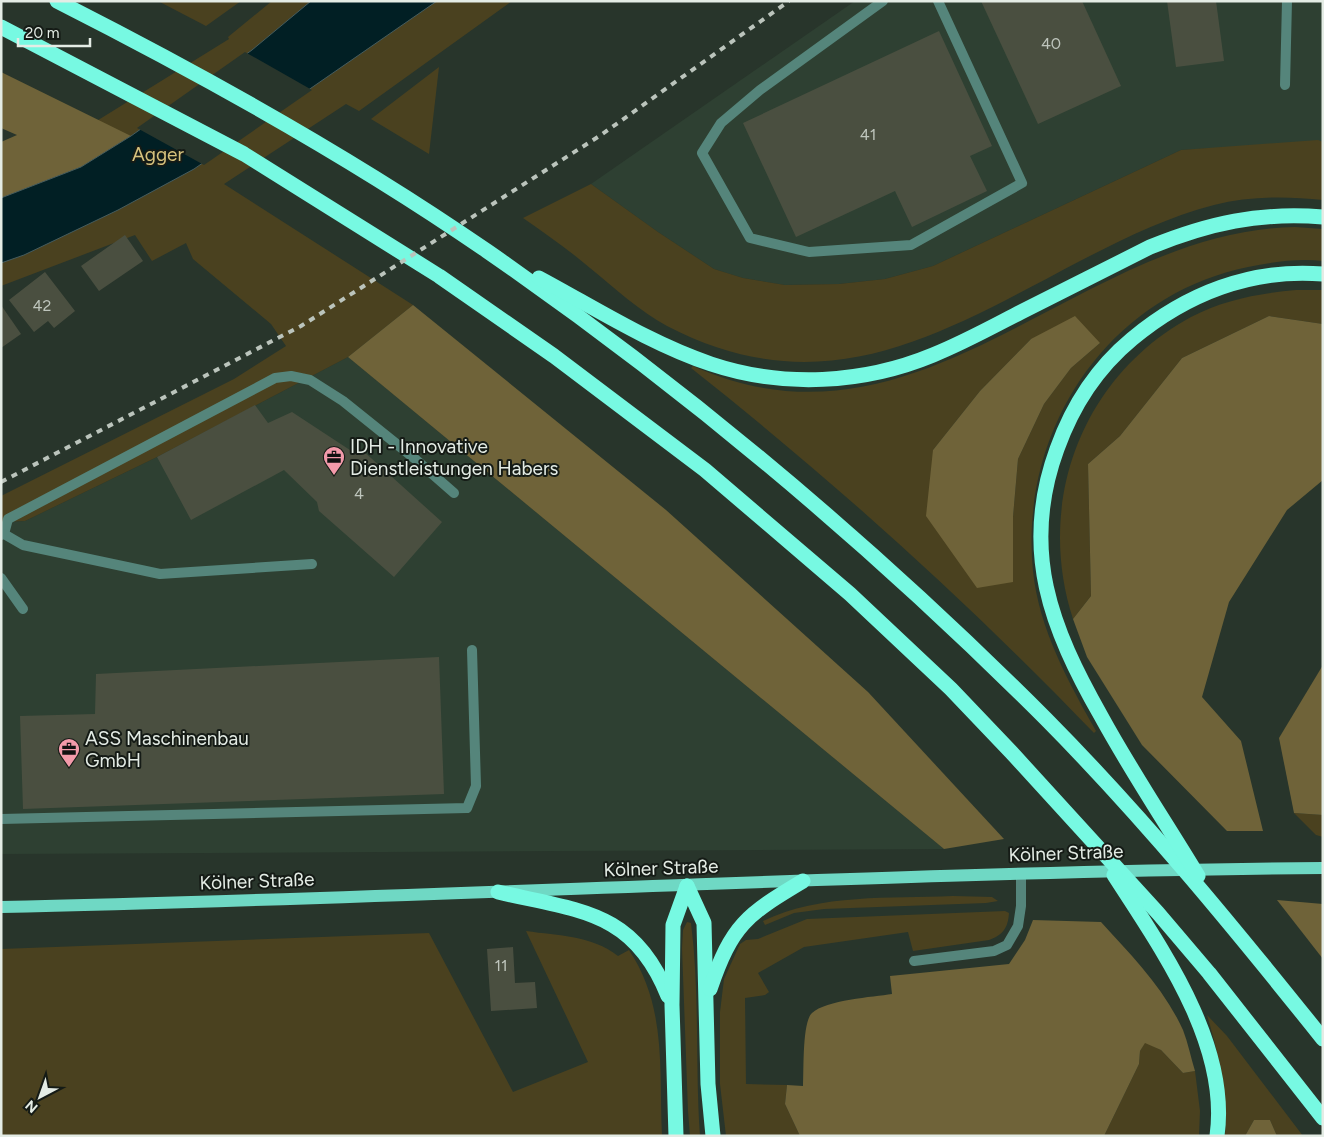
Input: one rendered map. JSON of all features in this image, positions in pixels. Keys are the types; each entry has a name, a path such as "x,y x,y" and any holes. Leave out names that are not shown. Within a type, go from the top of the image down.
{"highway":[{"path":"58,1 149,48 278,119 484,249 580,317 731,433 884,563 1047,720 1155,837 1218,910 1323,1038"},
{"path":"4,28 244,154 439,276 554,356 705,470 850,594 951,690 1093,840 1158,913 1209,973 1323,1118"},
{"path":"484,249 649,337 694,358 738,372 767,378 793,381 824,380 877,372 932,355 1150,247 1181,234 1222,222 1257,217 1286,215 1323,217"},
{"path":"1218,910 1174,836 1128,765 1060,637 1045,583 1042,558 1046,483 1062,436 1086,391 1117,351 1156,320 1187,301 1239,280 1285,274 1323,274"},
{"path":"1093,840 1176,977 1200,1024 1212,1068 1217,1100 1217,1136"},
{"path":"707,998 727,944 741,924 763,905 802,881"},
{"path":"687,886 704,923 708,1084 713,1136"},
{"path":"676,1136 672,1005 672,925 687,886"},
{"path":"498,892 572,910 617,926 644,950 659,972 672,1005"}],"main road":[{"name":"Kölner Straße","path":"1,906 687,886 1021,873 1323,868"}],"lane":[{"path":"883,1 760,90 721,123 702,153 750,238 809,252 911,245 1022,183 938,1"},
{"path":"1285,85 1287,1"},
{"path":"312,564 160,574 23,545 2,534 8,519 275,378 287,377 310,380 343,401 454,493"},
{"path":"1,578 23,609"},
{"path":"1,819 467,808 476,786 472,650"},
{"path":"914,961 994,951 1007,945 1018,926 1021,873"}],"shaded area":[{"path":"855,1 1323,1 1323,142 1181,150 933,266 885,279 839,284 785,285 743,278 714,269 591,184"},
{"path":"1,72 131,136 81,167 1,198 1,142 17,135 1,128"},
{"path":"413,305 666,510 868,692 1004,839 944,849 348,357"},
{"path":"1075,316 1100,343 1071,368 1044,404 1018,459 1013,517 1013,582 977,588 926,516 933,450 980,391 1031,339"},
{"path":"1269,316 1323,324 1323,480 1287,510 1229,602 1202,697 1241,741 1263,831 1227,831 1142,745 1087,657 1073,619 1091,596 1088,464 1120,436 1182,358"},
{"path":"348,357 944,849 1,854 1,522 25,521 157,457"},
{"path":"1323,665 1323,815 1294,813 1279,738"},
{"path":"1277,900 1323,904 1323,959"},
{"path":"1033,920 1101,922 1157,986 1166,1000 1183,1030 1195,1071 1183,1073 1161,1050 1145,1043 1140,1051 1139,1064 1104,1136 800,1136 785,1104 787,1085 803,1086 805,1036 812,1013 838,1002 892,994 890,976 1009,964 1025,940"},
{"path":"1254,1120 1270,1120 1277,1136 1245,1136"}],"green space":[{"path":"158,1 241,1 206,26"},
{"name":"Agger","path":"272,1 512,1 359,111 346,104 224,184 413,305 348,357 157,457 25,521 1,522 1,496 234,379 286,346 271,324 193,259 186,243 152,261 135,235 1,286 1,171 95,122 229,39 228,37"},
{"path":"439,67 429,154 371,119"},
{"path":"1318,140 1323,142 1323,200 1281,197 1254,198 1227,202 1197,210 1162,222 1129,237 979,313 930,335 881,352 830,361 779,361 724,350 667,326 637,307 574,255 523,218 591,184 714,269 743,278 785,285 839,284 885,279 933,266 1181,150"},
{"path":"1295,227 1323,229 1323,261 1285,261 1248,267 1198,283 1153,307 1114,339 1082,377 1058,420 1041,468 1032,519 1033,571 1036,592 1041,613 1056,654 1096,731 1094,733 998,637 899,544 797,454 691,368 693,366 776,390 853,388 927,368 998,337 1142,265 1216,238","holes":["1031,339 1100,343 1071,368 1044,404 1018,459 1013,517 933,450 980,391"]},
{"path":"1296,290 1323,290 1323,324 1269,316 1182,358 1120,436 1088,464 1091,596 1073,619 1063,575 1060,531 1065,488 1077,446 1096,408 1121,373 1153,342 1191,317 1216,306 1242,298"},
{"path":"1294,813 1323,815 1323,837 1316,835"},
{"path":"953,896 992,897 998,901 824,909 794,913 765,925 763,921 785,912 832,902 856,899"},
{"path":"1005,911 1009,913 1006,927 998,936 989,940 913,951 908,932 804,947 758,973 769,992 765,995 745,998 746,1084 787,1085 785,1104 800,1136 726,1136 720,1084 720,1012 724,979 740,944 746,940 758,939 807,919"},
{"path":"687,922 691,923 696,976 700,1136 690,1136 688,1111 682,948 683,930"},
{"path":"526,931 586,940 608,949 618,956 629,950 650,994 655,1016 659,1040 662,1136 1,1136 1,949 429,933 513,1092 588,1062"},
{"path":"1207,1015 1227,1036 1303,1136 1277,1136 1270,1120 1254,1120 1245,1136 1225,1136 1226,1120 1222,1075"},
{"path":"1145,1042 1161,1050 1183,1073 1195,1071 1200,1111 1199,1136 1104,1136 1139,1064 1140,1051"}],"water":[{"path":"311,1 437,1 194,169 118,210 24,255 1,263 1,198 81,167 131,136 252,50"}],"pier":[{"path":"245,52 312,90 204,165 137,128"}],"building":[{"path":"981,1 1082,1 1121,86 1038,124"},
{"path":"1167,1 1216,1 1224,61 1176,67"},
{"path":"939,31 992,146 970,156 987,191 912,227 895,191 796,237 743,123"},
{"path":"125,235 143,261 99,291 81,266"},
{"path":"45,272 75,311 54,328 48,321 34,332 9,300"},
{"path":"1,305 21,334 1,348"},
{"path":"255,405 268,423 292,412 356,454 361,449 442,522 394,577 319,511 317,502 284,470 191,520 157,457"},
{"path":"439,657 444,794 23,809 20,716 95,714 96,674"},
{"path":"513,947 515,983 535,982 537,1008 491,1011 487,949"}],"railway":[{"path":"1,482 301,326 601,135 789,1"}],"place":[{"name":"IDH - Innovative Dienstleistungen Habers","path":"334,476"},
{"name":"ASS Maschinenbau GmbH","path":"69,768"}]}
